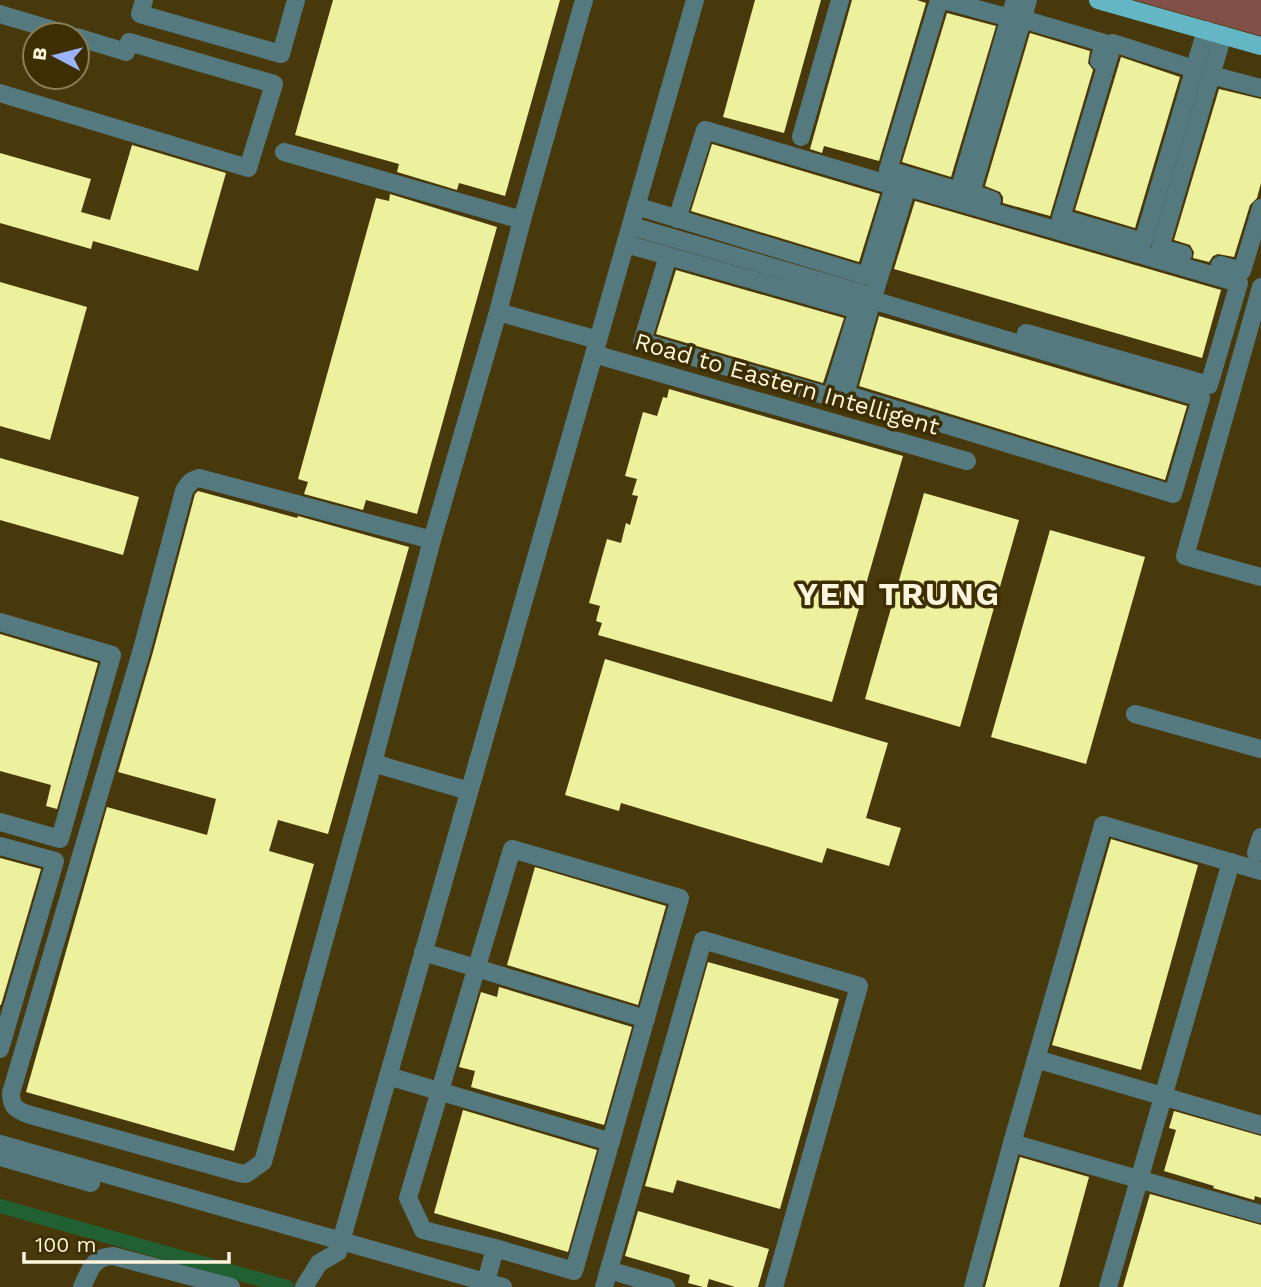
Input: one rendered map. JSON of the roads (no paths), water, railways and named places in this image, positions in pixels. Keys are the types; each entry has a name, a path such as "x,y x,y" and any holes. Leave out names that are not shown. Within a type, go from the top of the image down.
{"main road":[{"path":"1098,0 1261,46"}],"street":[{"path":"144,0 141,14 281,54 296,0"},
{"path":"432,540 199,478 192,480 187,486 142,649 11,1093 11,1102 15,1109 240,1173 246,1174 263,1162 432,540 584,0"},
{"path":"304,1287 319,1263 340,1246 695,0"},
{"path":"801,137 840,0"},
{"path":"939,0 888,170 959,191 1016,19 1028,0"},
{"path":"944,0 1016,19 1104,43 1051,217 971,194 1016,19 1015,0"},
{"path":"1,19 21,24"},
{"path":"1214,33 1160,248 1242,271 1261,208"},
{"path":"0,93 248,168 274,84 129,41 126,52 91,41"},
{"path":"1203,72 1143,242 1061,218 1113,43 1261,88"},
{"path":"636,206 677,219 867,276 894,186 705,130 677,219"},
{"path":"284,152 522,220"},
{"path":"631,226 870,295 1201,398 1173,495 845,394 870,295 906,187 1239,282 1209,385 870,295"},
{"path":"626,244 858,310 831,397 642,342 668,256"},
{"path":"1261,287 1185,556 1261,577"},
{"name":"Road to Eastern Intelligent","path":"498,312 596,347 967,461"},
{"path":"0,622 112,654 60,839 0,822"},
{"path":"1135,714 1261,749"},
{"path":"373,763 469,791"},
{"path":"973,1287 1103,825 1261,871"},
{"path":"0,846 55,861 0,1049"},
{"path":"512,849 680,898 646,1019 574,1271 423,1230 408,1198 512,849"},
{"path":"1108,1287 1231,862"},
{"path":"666,1287 606,1279 703,940 859,986 774,1287"},
{"path":"423,952 646,1019"},
{"path":"1036,1059 1261,1125"},
{"path":"388,1076 611,1142"},
{"path":"1012,1143 1261,1214"},
{"path":"0,1144 340,1246 462,1287"},
{"path":"0,1157 495,1285 495,1248"},
{"path":"82,1287 97,1260 103,1256 113,1256 231,1287"}],"waterway":[{"path":"0,1206 287,1287"}],"district":[{"name":"YEN TRUNG","path":"899,594"}]}
